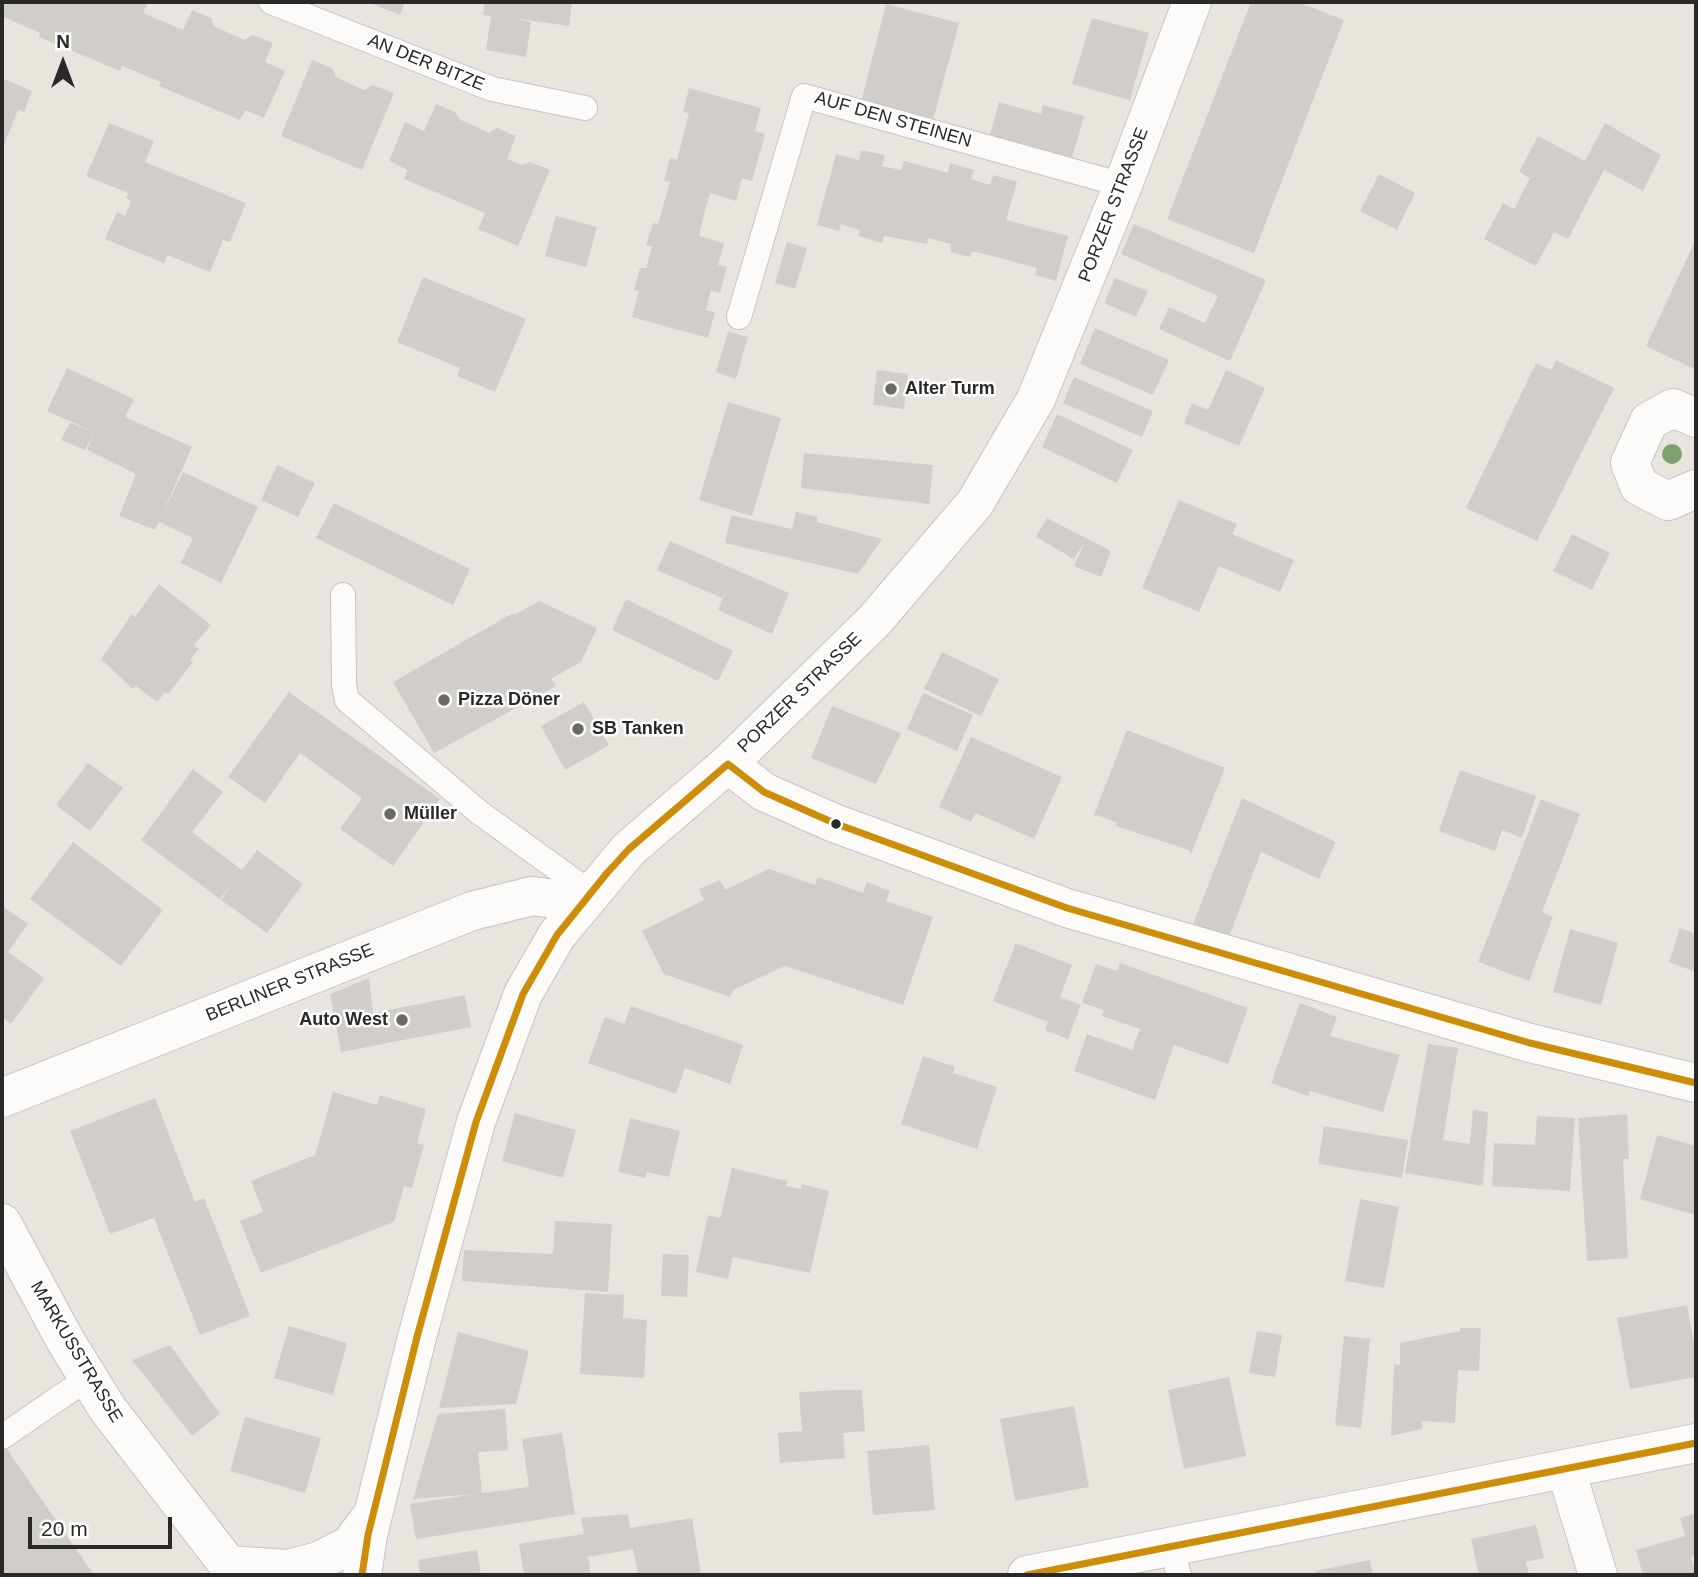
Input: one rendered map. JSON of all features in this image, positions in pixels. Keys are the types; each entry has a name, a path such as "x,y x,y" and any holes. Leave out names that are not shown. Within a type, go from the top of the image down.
{"street":[{"name":"PORZER STRASSE","path":"362,1575 374,1512 417,1337 476,1122 523,994 557,935 629,849 729,764 874,621 975,503 1036,399 1123,185 1192,2"},
{"path":"1696,418 1673,408 1649,421 1630,463 1639,486 1668,501 1696,489"},
{"path":"729,764 764,792 834,822 1067,908 1530,1043 1696,1083"},
{"name":"BERLINER STRASSE","path":"2,1098 472,911 532,896 587,898"},
{"name":"MARKUSSTRASSE","path":"2,1223 107,1408 232,1570"},
{"path":"1027,1575 1175,1561 1566,1470 1696,1443"},
{"path":"1566,1470 1598,1575"},
{"path":"232,1570 288,1569 318,1560 350,1545 374,1512"}],"lane":[{"name":"AN DER BITZE","path":"271,2 492,89 585,108"},
{"name":"AUF DEN STEINEN","path":"739,317 804,96 1123,185"},
{"path":"343,595 344,685 347,700 480,813 587,898"},
{"path":"2,1437 88,1378"}],"building":[{"path":"2,2 148,2 143,13 183,30 192,10 211,18 214,26 244,40 253,35 273,43 265,62 285,71 264,118 245,110 240,120 159,86 161,82 122,66 120,71 39,37 40,33 2,16"},
{"path":"368,2 405,2 400,15"},
{"path":"485,2 572,2 569,26 512,18 531,22 526,57 486,50 491,16 483,15"},
{"path":"1251,2 1297,2 1344,20 1254,253 1167,219"},
{"path":"886,4 959,23 933,120 861,102"},
{"path":"1092,18 1149,33 1130,100 1072,84"},
{"path":"312,60 332,68 336,77 364,90 373,85 394,93 362,170 281,136"},
{"path":"2,78 32,91 24,112 18,110 2,150"},
{"path":"689,88 761,108 755,131 765,134 752,181 742,178 736,201 710,193 699,236 724,243 718,265 727,267 720,293 711,290 706,310 715,312 708,338 632,317 639,291 634,290 640,268 646,268 652,247 646,245 653,223 658,224 670,182 664,181 670,158 677,160 689,113 683,112"},
{"path":"999,102 1041,114 1043,105 1084,116 1072,158 990,135"},
{"path":"436,104 455,112 459,119 489,133 497,128 516,136 507,159 522,165 530,162 550,170 518,246 478,229 485,213 404,179 408,170 389,161 405,122 424,131"},
{"path":"109,123 154,141 145,162 246,203 230,242 223,240 210,272 167,255 164,263 105,239 117,212 125,216 131,201 126,198 128,193 86,176"},
{"path":"1605,123 1661,155 1643,191 1604,170 1568,239 1554,232 1536,266 1484,239 1503,203 1514,209 1530,178 1519,172 1538,136 1585,161"},
{"path":"861,150 885,155 882,166 901,170 904,161 948,173 950,163 974,170 971,179 990,185 993,175 1017,182 1006,220 1068,236 1056,281 1035,275 1037,268 972,251 970,257 950,252 951,244 928,238 927,244 884,236 882,243 858,236 860,230 841,224 839,231 817,225 836,154 859,160"},
{"path":"1379,174 1415,193 1397,230 1360,211"},
{"path":"556,216 597,227 586,267 545,256"},
{"path":"1134,224 1266,280 1230,361 1159,329 1169,307 1205,323 1218,296 1121,254"},
{"path":"1696,239 1696,370 1646,346"},
{"path":"787,242 807,248 795,289 775,283"},
{"path":"423,277 526,319 495,392 457,376 460,368 397,342"},
{"path":"1115,278 1148,291 1136,317 1104,303"},
{"path":"1095,328 1169,360 1153,395 1080,364"},
{"path":"728,332 748,337 736,379 716,372"},
{"path":"1556,360 1614,388 1537,541 1466,508 1536,363 1551,370"},
{"path":"67,368 134,399 125,417 192,447 160,519 183,472 258,507 221,583 181,563 193,538 159,522 155,530 119,516 136,474 87,450 94,432 85,450 61,440 70,423 90,430 47,411"},
{"name":"Alter Turm","path":"877,370 908,374 904,409 873,405"},
{"path":"1226,370 1265,388 1239,446 1184,423 1192,403 1208,410"},
{"path":"1074,377 1153,411 1142,437 1063,403"},
{"path":"728,402 781,418 752,516 699,500"},
{"path":"1057,414 1133,450 1117,483 1042,447"},
{"path":"804,453 933,465 929,504 801,488"},
{"path":"277,465 315,483 298,517 261,500"},
{"path":"1179,500 1237,524 1232,534 1294,560 1280,592 1219,566 1199,612 1142,588"},
{"path":"334,503 470,569 453,605 316,538"},
{"path":"796,512 818,517 817,522 882,539 858,574 725,543 731,515 792,529"},
{"path":"1047,518 1111,551 1101,577 1074,566 1086,540 1074,559 1036,537"},
{"path":"1572,534 1610,553 1592,590 1553,571"},
{"path":"670,541 789,593 772,634 718,610 726,591 722,598 657,570"},
{"path":"159,584 211,625 194,645 199,649 190,660 193,662 168,694 165,692 157,702 136,686 133,689 101,659 132,614 135,617"},
{"path":"626,599 733,651 718,681 612,630"},
{"path":"539,601 597,628 581,662 551,679 556,686 434,753 393,682 513,613 514,615"},
{"path":"942,652 999,679 981,716 924,689"},
{"path":"289,692 440,799 393,866 340,829 362,798 300,753 265,803 228,777"},
{"path":"923,693 973,715 957,751 907,729"},
{"path":"584,702 609,745 565,770 541,726"},
{"path":"832,706 901,733 876,784 811,758"},
{"path":"1127,730 1225,768 1191,854 1189,850 1116,826 1117,823 1097,815 1093,817"},
{"path":"971,737 1062,777 1034,839 976,813 971,822 939,807"},
{"path":"88,763 123,788 90,831 56,805"},
{"path":"193,769 223,792 192,832 242,870 257,850 303,884 267,933 221,900 232,883 220,899 141,840"},
{"path":"1460,770 1536,796 1522,838 1502,830 1495,851 1439,831"},
{"path":"1242,798 1336,842 1319,879 1261,852 1229,937 1193,924"},
{"path":"1541,799 1580,814 1542,912 1553,917 1529,981 1478,962"},
{"path":"73,842 163,910 121,966 30,899"},
{"path":"769,869 815,885 818,877 863,893 867,882 890,891 886,901 933,917 903,1005 785,966 733,990 730,997 664,974 642,931 704,900 699,889 720,880 725,890"},
{"path":"2,906 28,924 8,952 44,978 11,1024 2,1017"},
{"path":"1680,928 1696,934 1696,972 1669,962"},
{"path":"1570,929 1618,943 1601,1005 1553,992"},
{"path":"1016,943 1072,965 1060,997 1081,1005 1068,1039 1045,1030 1048,1022 993,1001"},
{"path":"1120,963 1248,1008 1228,1064 1174,1045 1155,1100 1074,1071 1087,1034 1132,1050 1140,1029 1102,1016 1104,1010 1082,1003 1096,964 1117,971"},
{"name":"Auto West","path":"369,978 373,1013 465,995 471,1027 341,1052 330,994"},
{"path":"1300,1003 1337,1017 1330,1036 1400,1055 1383,1112 1310,1091 1308,1096 1271,1083"},
{"path":"631,1006 743,1045 730,1084 685,1068 676,1094 588,1063 605,1017 624,1024"},
{"path":"1428,1044 1458,1048 1443,1140 1470,1144 1473,1110 1488,1112 1483,1186 1405,1173"},
{"path":"923,1056 955,1067 953,1073 997,1087 977,1149 901,1124"},
{"path":"333,1092 377,1105 380,1095 426,1109 417,1143 424,1145 412,1188 404,1186 394,1222 261,1273 240,1221 263,1212 251,1181 315,1155"},
{"path":"155,1098 195,1202 204,1198 250,1316 200,1335 154,1218 110,1234 70,1131"},
{"path":"515,1113 576,1130 563,1178 502,1161"},
{"path":"1627,1114 1629,1159 1623,1159 1628,1258 1587,1261 1578,1118"},
{"path":"1537,1116 1575,1118 1570,1191 1492,1186 1494,1143 1535,1145"},
{"path":"630,1118 680,1131 669,1177 647,1172 645,1178 618,1172"},
{"path":"1324,1126 1408,1140 1402,1178 1318,1164"},
{"path":"1657,1135 1696,1146 1696,1215 1640,1199"},
{"path":"732,1168 787,1181 786,1186 801,1189 802,1184 829,1191 810,1273 733,1257 728,1279 696,1272 708,1215 720,1218"},
{"path":"1360,1199 1399,1207 1384,1288 1345,1281"},
{"path":"555,1221 612,1224 608,1292 462,1281 464,1250 553,1254"},
{"path":"663,1254 689,1255 687,1297 661,1296"},
{"path":"585,1293 624,1295 623,1318 647,1320 644,1378 580,1374"},
{"path":"1687,1305 1696,1354 1696,1377 1630,1389 1617,1318"},
{"path":"289,1326 347,1343 333,1395 274,1378"},
{"path":"1460,1328 1481,1328 1479,1371 1458,1370 1455,1423 1422,1421 1422,1429 1391,1436 1394,1364 1400,1365 1400,1343 1460,1331"},
{"path":"1257,1331 1282,1335 1275,1377 1249,1373"},
{"path":"458,1332 529,1351 516,1404 439,1408"},
{"path":"1344,1336 1370,1339 1361,1428 1335,1425"},
{"path":"170,1345 220,1414 192,1436 132,1360"},
{"path":"1229,1377 1246,1456 1184,1469 1168,1390"},
{"path":"862,1390 865,1431 843,1433 845,1458 780,1463 778,1433 802,1431 799,1392"},
{"path":"1074,1406 1089,1487 1015,1501 1000,1419"},
{"path":"505,1409 508,1450 478,1452 482,1493 529,1487 522,1439 562,1433 575,1514 416,1539 410,1504 475,1494 413,1499 438,1414"},
{"path":"245,1417 321,1438 305,1493 230,1471"},
{"path":"929,1445 935,1510 873,1515 867,1451"},
{"path":"6,1448 94,1575 2,1575 2,1451"},
{"path":"1696,1513 1696,1556 1691,1557 1696,1575 1643,1575 1636,1550 1685,1536 1680,1518"},
{"path":"628,1514 630,1528 692,1518 701,1575 638,1575 633,1549 588,1557 591,1575 524,1575 519,1544 584,1534 581,1518"},
{"path":"1536,1525 1544,1558 1526,1562 1529,1575 1479,1575 1471,1539"},
{"path":"477,1550 481,1575 420,1575 418,1560"},
{"path":"1370,1560 1373,1575 1316,1575 1315,1571"}],"transit line":[{"path":"362,1575 368,1535 417,1337 476,1122 523,994 557,935 607,873 629,849 728,764 764,792 834,823 1067,908 1530,1043 1696,1083"},
{"path":"1027,1575 1696,1443"}],"place":[{"name":"Alter Turm","path":"891,389"},
{"name":"Pizza Döner","path":"444,700"},
{"name":"SB Tanken","path":"578,729"},
{"name":"Müller","path":"390,814"},
{"name":"Auto West","path":"402,1020"}]}
